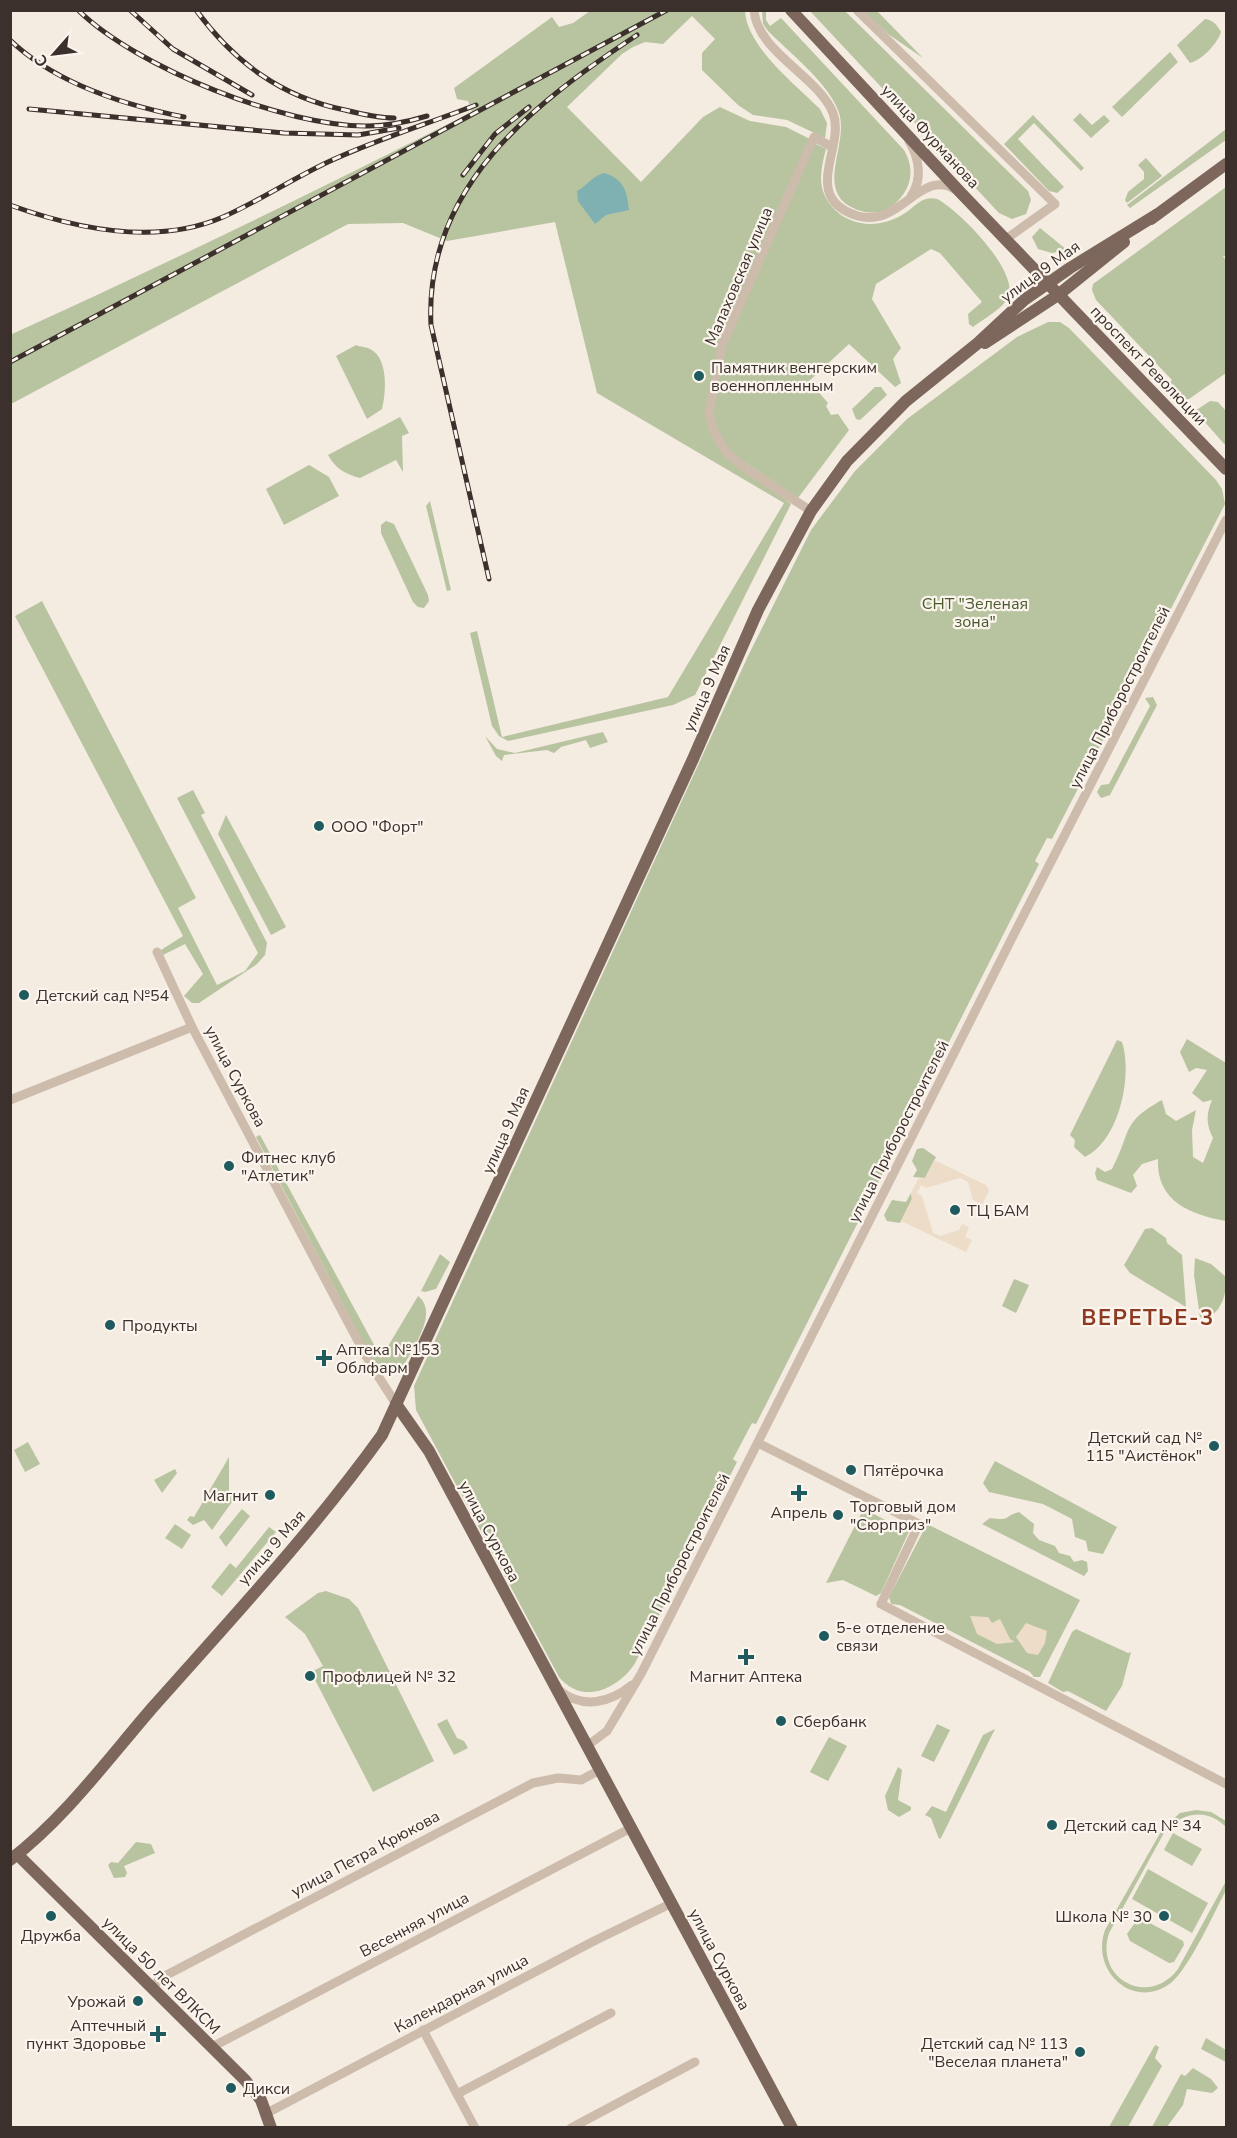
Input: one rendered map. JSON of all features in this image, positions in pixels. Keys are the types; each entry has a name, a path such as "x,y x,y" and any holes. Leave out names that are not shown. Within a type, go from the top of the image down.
{"main road":[{"name":"улица Фурманова","path":"791,10 1047,283"},
{"name":"улица 9 Мая","path":"951,365 1058,295 1156,215 1227,164"},
{"name":"улица 9 Мая","path":"14,1858 92,1777 304,1535 378,1442 693,759 758,610 811,511 847,461 906,401 951,365 1024,300 1047,283 1156,215"},
{"name":"проспект Революции","path":"1047,283 1227,469"},
{"name":"улица Суркова","path":"396,1404 429,1451 792,2127"},
{"name":"улица 50 лет ВЛКСМ","path":"14,1858 152,1988 255,2092 267,2113 271,2127"}],"street":[{"path":"754,10 755,22 764,37 827,103 836,123 826,183 837,202 845,210 868,218 880,217 934,184 943,184 961,193"},
{"path":"857,10 1054,204 1005,239"},
{"path":"904,131 913,147 919,170 918,181 909,201"},
{"name":"Малаховская улица","path":"811,511 745,468 726,452 710,423 709,405 722,345 814,137 832,147"},
{"name":"улица Приборостроителей","path":"587,1746 607,1731 641,1674 1008,945 1227,520"},
{"name":"улица Суркова","path":"157,952 192,1027 370,1365 396,1404"},
{"path":"10,1100 192,1027"},
{"path":"758,1443 919,1524 881,1604 1227,1784"},
{"path":"553,1683 567,1696 582,1702 594,1703 625,1690 641,1674"},
{"name":"улица Петра Крюкова","path":"152,1988 161,1978 235,1938 533,1783 552,1778 581,1780 600,1770"},
{"name":"Весенняя улица","path":"212,2047 631,1828"},
{"name":"Календарная улица","path":"267,2113 423,2030 672,1903"},
{"path":"457,2094 611,2013"},
{"path":"423,2030 475,2127"},
{"path":"571,2127 695,2062"}],"green space":[{"path":"590,11 745,11 748,25 763,51 820,109 827,123 825,138 787,120 753,115 738,105 702,70 702,53 715,39 692,16 663,44 645,42 622,54 567,107 641,182 703,117 720,107 750,121 786,127 810,139 719,345 707,404 718,445 791,504 695,695 673,705 508,741 499,736 492,726 470,633 477,631 502,737 668,697 784,503 597,393 555,222 447,241 403,223 348,224 11,404 10,335 243,226 472,112 468,101 457,99 454,88 552,17 559,27 573,23"},
{"path":"762,11 766,11 766,20 770,26 781,18 904,150 910,166 910,180 904,194 885,210 861,211 846,203 837,193 835,167 841,123 838,110 833,99 817,78 768,31 763,24"},
{"path":"810,11 845,11 1028,191 1031,200 1026,214 1012,219 999,213"},
{"path":"864,11 877,11 923,58 888,34"},
{"path":"1205,19 1214,23 1221,32 1208,51 1190,63 1177,45"},
{"path":"1170,52 1178,62 1122,117 1112,107"},
{"path":"1080,113 1092,125 1104,115 1110,121 1091,138 1073,120"},
{"path":"1033,115 1084,168 1081,171 1034,123 1018,139 1064,187 1057,193 1049,191 1004,144"},
{"path":"1226,129 1226,140 1130,208 1127,205"},
{"path":"814,143 826,149 821,173 825,196 835,210 843,216 860,223 878,223 896,218 923,200 937,199 959,215 985,242 1005,273 1009,286 1008,297 1002,306 973,327 969,324 968,314 982,302 940,253 931,249 876,284 872,299 901,348 893,359 901,383 895,387 849,344 809,381 828,403 826,406 831,415 838,414 849,430 798,498 735,456 722,442 712,414 725,347"},
{"path":"1146,158 1162,176 1127,203 1125,200 1128,192 1144,179 1144,172 1138,165"},
{"path":"1226,187 1226,256 1223,256 1226,261 1226,373 1183,401 1166,386 1172,380 1096,300 1092,290 1093,284"},
{"path":"1040,228 1067,250 1052,253 1038,249 1032,237"},
{"name":"СНТ \"Зеленая зона\"","path":"1048,322 1060,322 1069,328 1216,480 1222,489 1225,504 1052,839 1047,838 1035,861 1039,864 756,1424 752,1423 733,1459 737,1462 634,1665 627,1674 608,1687 588,1692 578,1690 568,1686 559,1677 416,1410 414,1386 748,656 811,530 855,471 907,419 1017,337"},
{"path":"356,345 369,348 376,354 385,377 382,409 367,419 336,356"},
{"path":"875,387 881,387 887,395 860,420 856,419 852,409"},
{"path":"1210,401 1218,402 1226,411 1226,446 1195,411"},
{"path":"400,417 409,433 402,436 403,472 396,460 360,478 341,470 328,455"},
{"path":"309,465 329,477 339,496 284,525 266,489"},
{"path":"430,501 451,590 447,591 426,506"},
{"path":"386,521 394,524 428,595 429,601 424,608 418,607 413,602 381,533 381,525"},
{"path":"42,601 196,898 178,908 217,985 245,971 258,953 177,798 193,790 205,813 201,815 267,943 265,955 257,964 199,1003 192,1003 184,996 203,974 185,944 163,955 161,950 183,936 15,616"},
{"path":"1153,697 1157,705 1110,795 1101,798 1097,792 1101,785 1109,784 1150,706 1145,698"},
{"path":"603,732 608,742 590,748 586,740 561,747 554,753 547,750 504,755 502,761 496,756 485,736 497,749 515,753"},
{"path":"226,815 286,927 271,935 218,834"},
{"path":"1187,1039 1226,1063 1226,1221 1201,1215 1178,1204 1163,1186 1158,1159 1142,1164 1133,1175 1137,1186 1131,1193 1097,1180 1095,1173 1097,1167 1105,1172 1112,1169 1133,1122 1139,1115 1162,1100 1166,1114 1176,1121 1196,1110 1192,1130 1193,1157 1203,1163 1213,1138 1208,1119 1212,1100 1203,1102 1192,1093 1207,1070 1196,1068 1189,1072 1180,1052"},
{"path":"1117,1040 1122,1042 1126,1072 1120,1106 1115,1123 1107,1137 1097,1149 1085,1157 1074,1147 1075,1140 1070,1135"},
{"path":"260,1135 378,1352 384,1353 418,1296 424,1303 426,1312 422,1332 402,1369 389,1373 376,1367 256,1137"},
{"path":"923,1148 936,1157 925,1178 913,1177 917,1170 912,1161 917,1149"},
{"path":"911,1193 912,1199 900,1223 887,1221 884,1215 892,1200 906,1202"},
{"path":"1152,1228 1166,1238 1167,1243 1182,1255 1186,1307 1130,1273 1124,1265 1145,1229"},
{"path":"440,1254 450,1262 436,1289 421,1291"},
{"path":"1195,1258 1211,1264 1226,1277 1222,1302 1211,1317 1205,1320 1200,1317 1194,1275"},
{"path":"1014,1279 1029,1285 1016,1313 1002,1306"},
{"path":"28,1442 40,1464 25,1472 14,1450"},
{"path":"229,1457 229,1490 234,1499 212,1530 204,1520 193,1525 187,1520 190,1516 194,1517"},
{"path":"995,1461 1117,1527 1103,1554 1088,1551 1086,1541 1075,1537 1072,1519 1043,1504 989,1492 983,1483"},
{"path":"175,1469 177,1473 162,1493 154,1480"},
{"path":"866,1504 873,1505 872,1513 900,1528 906,1523 911,1527 881,1593 876,1596 843,1580 826,1583"},
{"path":"242,1509 250,1516 226,1547 219,1537"},
{"path":"1019,1512 1034,1524 1033,1533 1039,1540 1055,1546 1059,1553 1070,1556 1074,1562 1082,1560 1087,1562 1088,1571 1084,1576 982,1524 990,1518 1004,1519"},
{"path":"175,1524 191,1535 182,1549 165,1538"},
{"path":"927,1524 1080,1600 1040,1677 1034,1677 1030,1672 900,1605 891,1604 889,1597"},
{"path":"269,1527 276,1532 222,1596 211,1587 230,1563 236,1568"},
{"path":"326,1591 349,1599 358,1608 434,1761 373,1792 311,1672 323,1666 305,1634 285,1617 318,1593"},
{"path":"1076,1629 1128,1653 1131,1652 1122,1686 1106,1711 1048,1683 1072,1632"},
{"path":"447,1719 457,1738 464,1741 468,1748 454,1755 437,1724"},
{"path":"937,1724 950,1730 934,1762 921,1756"},
{"path":"995,1729 939,1839 931,1818 925,1815 932,1806 946,1812 983,1735"},
{"path":"829,1737 847,1746 828,1781 810,1772"},
{"path":"898,1767 902,1770 898,1800 911,1807 911,1810 899,1817 888,1810 885,1796"},
{"path":"1196,1810 1211,1812 1226,1821 1226,1827 1211,1817 1195,1815 1179,1820 1165,1831 1109,1933 1106,1949 1109,1964 1127,1983 1139,1987 1153,1986 1166,1981 1178,1969 1226,1881 1226,1890 1194,1952 1172,1982 1158,1990 1144,1992 1131,1990 1119,1983 1110,1973 1104,1960 1102,1946 1105,1930 1163,1828 1180,1813"},
{"path":"1173,1833 1202,1849 1192,1866 1164,1850"},
{"path":"136,1842 151,1844 155,1853 124,1866 127,1873 125,1877 114,1878 108,1865 111,1862 118,1863"},
{"path":"1148,1869 1208,1903 1192,1933 1132,1899"},
{"path":"1139,1917 1183,1941 1184,1945 1174,1962 1169,1963 1130,1941 1127,1934"},
{"path":"1206,2038 1226,2050 1226,2062 1201,2049"},
{"path":"1155,2045 1159,2047 1155,2058 1162,2066 1128,2127 1109,2127"},
{"path":"1193,2068 1211,2079 1218,2088 1212,2093 1187,2089 1183,2105 1167,2127 1152,2127 1181,2074 1185,2076"}],"shaded area":[{"path":"934,1160 986,1185 989,1190 982,1205 973,1200 968,1182 960,1178 926,1188 921,1185 917,1193 922,1196 933,1233 940,1236 959,1230 962,1224 969,1227 965,1237 972,1240 966,1252 901,1221 912,1199 911,1193 918,1179 925,1178"},
{"path":"970,1616 988,1617 992,1623 1000,1619 1010,1639 1015,1642 997,1644 977,1634"},
{"path":"1026,1623 1047,1631 1045,1643 1038,1655 1027,1653 1016,1637"}],"water":[{"path":"604,173 620,182 627,197 629,210 606,215 595,224 578,201 577,191 596,176"}],"railway":[{"path":"78,10 104,32 137,53 214,90 256,105 334,124 383,125 427,116"},
{"path":"130,10 173,49 252,95"},
{"path":"196,10 226,46 261,75 280,86 322,104 394,118"},
{"path":"10,362 667,10"},
{"path":"489,579 431,325 434,276 446,231 466,191 492,154 524,121 560,90 637,35"},
{"path":"10,40 48,69 69,81 115,99 184,117"},
{"path":"10,205 62,221 116,231 171,231 197,226 236,211 346,154 476,105"},
{"path":"463,175 495,134 529,107"},
{"path":"29,109 284,133 358,135 399,128"}],"place":[{"name":"Памятник венгерским военнопленным","path":"699,376"},
{"name":"ООО \"Форт\"","path":"319,826"},
{"name":"Детский сад №54","path":"24,995"},
{"name":"Фитнес клуб \"Атлетик\"","path":"229,1166"},
{"name":"ТЦ БАМ","path":"955,1210"},
{"name":"Продукты","path":"110,1325"},
{"name":"Аптека №153 Облфарм","path":"324,1358"},
{"name":"Детский сад № 115 \"Аистёнок\"","path":"1214,1446"},
{"name":"Пятёрочка","path":"851,1470"},
{"name":"Апрель","path":"799,1493"},
{"name":"Магнит","path":"270,1495"},
{"name":"Торговый дом \"Сюрприз\"","path":"838,1515"},
{"name":"5-е отделение связи","path":"824,1636"},
{"name":"Магнит Аптека","path":"746,1657"},
{"name":"Профлицей № 32","path":"310,1676"},
{"name":"Сбербанк","path":"781,1721"},
{"name":"Детский сад № 34","path":"1052,1825"},
{"name":"Дружба","path":"51,1916"},
{"name":"Школа № 30","path":"1164,1916"},
{"name":"Урожай","path":"138,2001"},
{"name":"Аптечный пункт Здоровье","path":"158,2034"},
{"name":"Детский сад № 113 \"Веселая планета\"","path":"1080,2052"},
{"name":"Дикси","path":"231,2088"}],"district":[{"name":"ВЕРЕТЬЕ-3","path":"1148,1317"}]}
